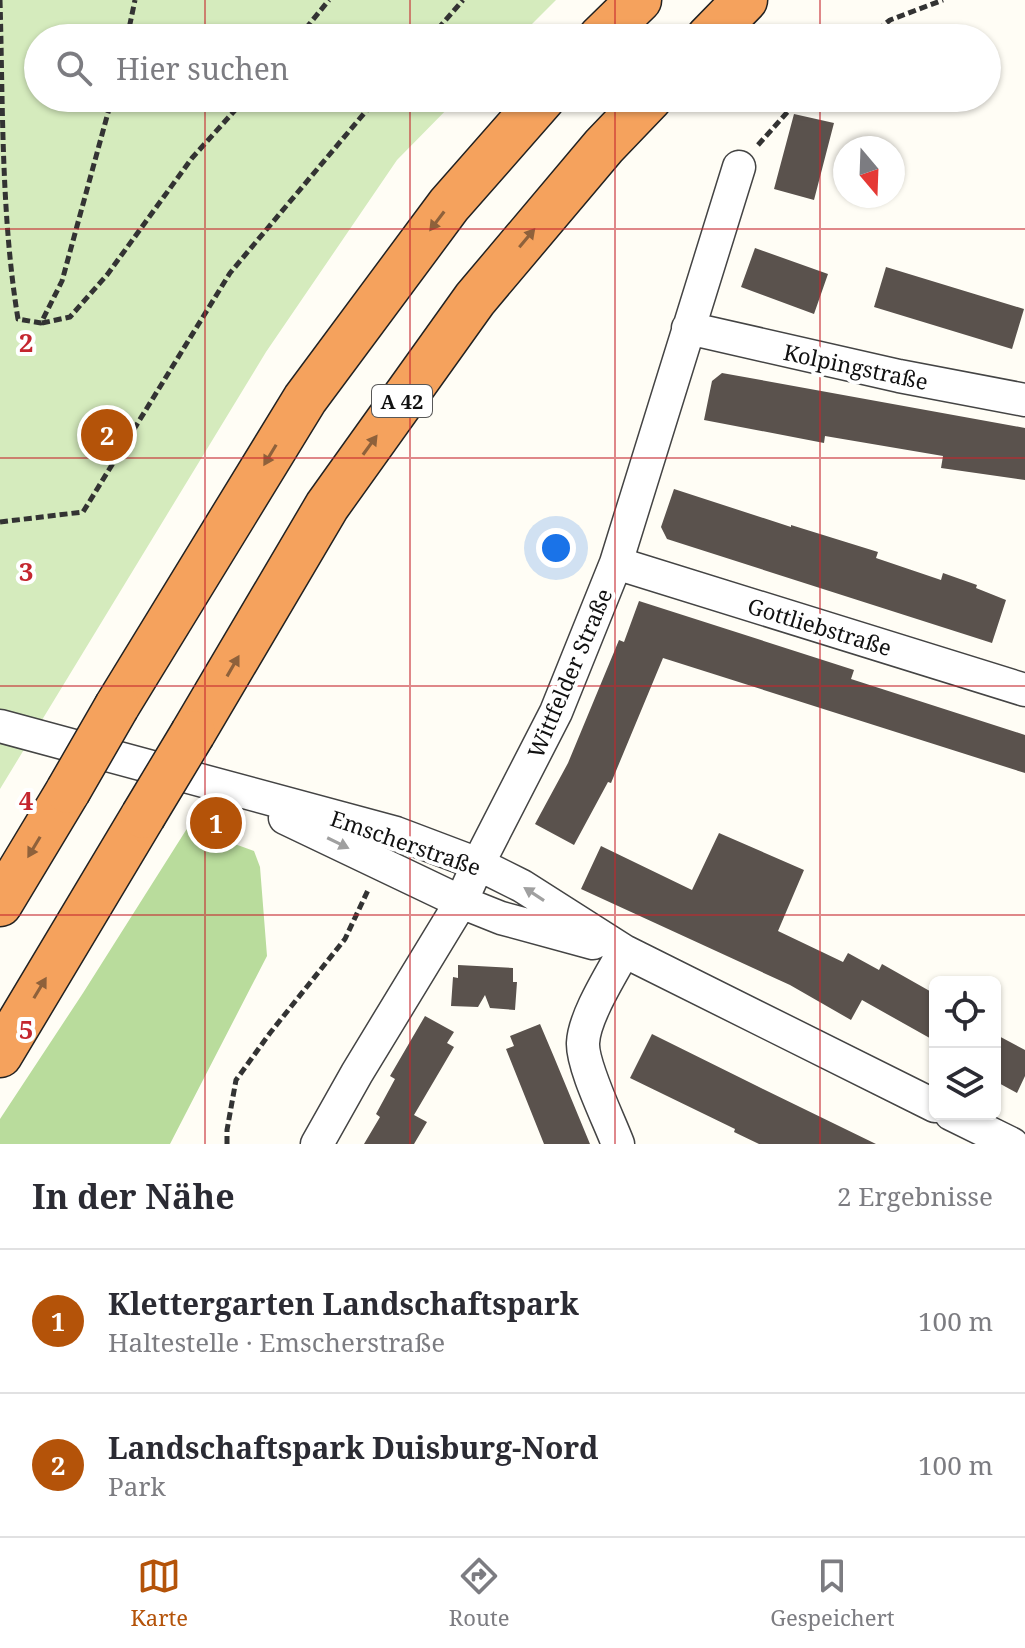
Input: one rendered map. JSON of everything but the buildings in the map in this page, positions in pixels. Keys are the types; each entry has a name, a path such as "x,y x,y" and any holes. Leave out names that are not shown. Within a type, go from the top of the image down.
{"highway":[{"path":"614,24 639,0"},
{"path":"722,24 745,0"},
{"path":"0,904 305,399 449,205 531,112"},
{"name":"A 42","path":"0,1055 327,506 466,312 604,146 637,112"}],"street":[{"name":"Wittfelder Straße","path":"317,1144 461,902 556,712 616,563 739,167"},
{"name":"Kolpingstraße","path":"688,328 899,376 1025,400"},
{"name":"Gottliebstraße","path":"616,563 1025,690"},
{"name":"Emscherstraße","path":"0,726 396,833 478,864 522,886 624,951 929,1103"},
{"name":"Emscherstraße","path":"218,784 461,902 501,918 624,951"},
{"path":"618,1144 588,1068 583,1044 586,1024 624,951"},
{"path":"963,1120 1012,1144"}],"path":[{"path":"0,0 4,152 12,281 18,319 41,323 70,317 107,275 192,158 233,112"},
{"path":"130,24 135,0"},
{"path":"309,24 329,0"},
{"path":"442,24 463,0"},
{"path":"885,24 943,0"},
{"path":"41,323 62,281 108,112"},
{"path":"0,522 83,512 230,273 365,112"},
{"path":"739,167 788,112"},
{"path":"227,1144 236,1080 345,939 380,864"}],"green space":[{"path":"0,0 556,0 532,24 24,24 24,112 444,112 397,160 266,352 0,789"},
{"path":"188,827 254,851 260,867 267,956 170,1144 0,1144 0,1119"}],"place":[{"name":"Landschaftspark Duisburg-Nord","path":"107,435"},
{"name":"Klettergarten Landschaftspark","path":"216,823"}]}
